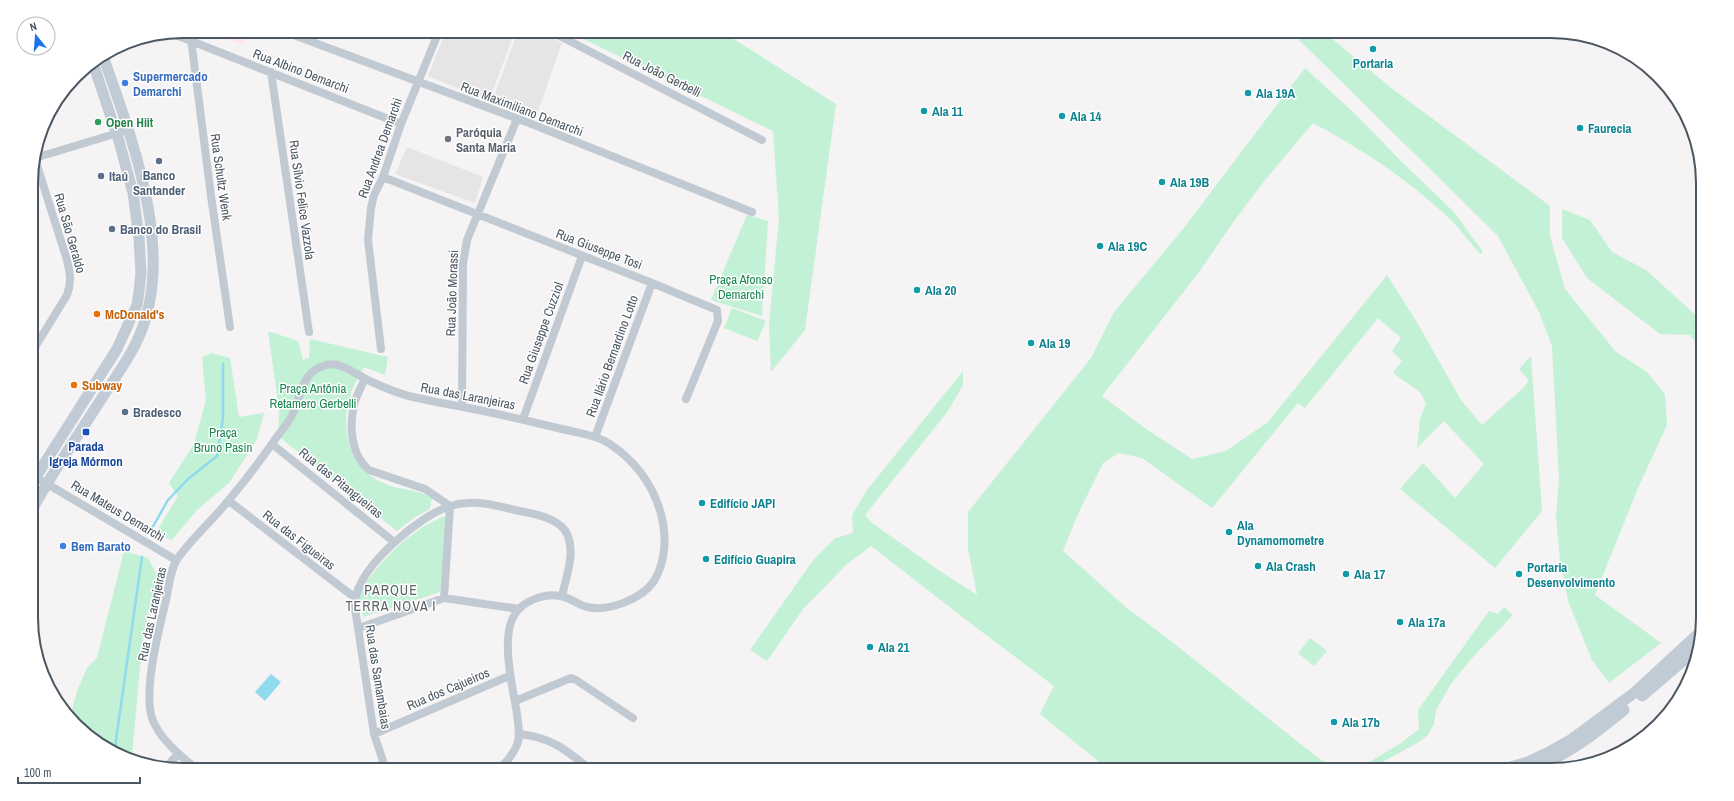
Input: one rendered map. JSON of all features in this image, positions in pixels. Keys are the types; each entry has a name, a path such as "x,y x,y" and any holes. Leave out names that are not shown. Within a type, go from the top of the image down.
{"main road":[{"path":"38,500 127,359 145,322 151,298 153,270 148,215 143,182 129,130 105,60"},
{"path":"38,470 110,362 123,338 137,304 140,278 139,238 133,193 116,133 95,68"},
{"path":"1524,763 1549,752 1572,739 1634,693 1695,637"},
{"path":"1544,763 1556,758 1609,722 1691,654"}],"street":[{"name":"Rua Albino Demarchi","path":"182,38 401,124"},
{"name":"Rua Schultz Wenk","path":"191,38 230,327"},
{"name":"Rua Maximiliano Demarchi","path":"302,38 517,119 752,212"},
{"name":"Rua Andrea Demarchi","path":"381,349 368,240 371,208 374,195 383,177 401,124 436,38"},
{"name":"Rua João Gerbelli","path":"564,38 762,140"},
{"name":"Rua Sílvio Felice Vazzola","path":"270,72 309,332"},
{"name":"Rua João Morassi","path":"462,406 463,264 467,240 517,119"},
{"path":"41,156 129,130"},
{"name":"Rua São Geraldo","path":"38,169 67,260 71,275 71,285 67,295 38,342"},
{"name":"Rua Giuseppe Tosi","path":"383,177 714,308 719,313 718,320 686,399"},
{"name":"Rua Giuseppe Cuzziol","path":"523,419 582,256"},
{"name":"Rua Ilário Bernardino Lotto","path":"595,437 652,283"},
{"name":"Rua das Laranjeiras","path":"189,763 178,754 158,729 152,718 150,695 154,651 176,560 228,501 292,416 303,382 314,371 328,364 343,367 364,379 410,396 523,419 595,437 608,443 632,463 647,481 658,502 665,527 664,556 659,571 652,584 633,600 602,607 587,608 562,596 540,597 526,603 515,612 509,626 509,676 515,701 520,734"},
{"path":"364,379 354,404 351,421 352,436 356,451 363,465 369,470 384,476 425,489 450,506 444,598"},
{"name":"Rua das Pitangueiras","path":"272,444 394,542"},
{"name":"Rua Mateus Demarchi","path":"38,480 48,483 176,560"},
{"name":"Rua das Figueiras","path":"228,501 356,597"},
{"name":"Rua das Samambaias","path":"384,763 374,734 355,608 356,597 364,579 394,542 429,517 450,506 470,502 535,514 548,518 557,523 568,535 570,545 571,556 562,596"},
{"path":"359,628 444,598 519,609"},
{"name":"Rua dos Cajueiros","path":"374,734 509,676"},
{"path":"515,701 571,678 633,718"},
{"path":"504,763 517,747 520,734 544,738 581,763"},
{"path":"169,763 178,754"}],"shaded area":[{"path":"224,38 246,38 243,45"},
{"path":"443,38 512,38 489,101 428,76"},
{"path":"515,38 552,38 562,43 536,117 492,101"},
{"path":"407,147 483,177 475,203 395,174"}],"green space":[{"path":"581,38 732,38 836,104 805,330 771,372 769,325 779,218 773,131"},
{"path":"1297,38 1331,38 1390,87 1550,206 1550,236 1565,289 1616,352 1647,372 1665,394 1667,425 1638,488 1595,595 1661,643 1609,683 1592,660 1568,601 1560,560 1556,517 1559,479 1552,346 1539,312 1498,236"},
{"path":"1305,68 1355,114 1454,212 1483,252 1480,254 1450,219 1435,205 1385,166 1313,123 1265,180 1234,221 1199,272 1102,396 1146,429 1192,459 1226,451 1268,422 1387,275 1418,324 1461,400 1482,425 1529,381 1519,369 1531,356 1542,511 1495,568 1400,489 1423,463 1455,498 1484,464 1444,421 1417,448 1420,419 1426,403 1420,392 1393,373 1402,361 1392,351 1401,338 1378,318 1305,408 1298,403 1212,508 1142,458 1119,453 1103,463 1078,514 1063,551 1128,609 1327,763 1100,763 1040,714 1054,686 871,546 847,564 803,609 767,661 750,650 814,559 835,538 853,533 852,515 867,490 963,371 963,385 948,411 865,515 872,523 977,595 968,549 968,512 1091,358 1114,312 1183,229"},
{"path":"1562,209 1590,220 1612,252 1646,270 1696,316 1696,342 1690,335 1660,334 1587,278 1562,238"},
{"name":"Praça Afonso Demarchi","path":"747,215 768,221 762,316 711,300"},
{"path":"732,308 766,321 757,341 724,328"},
{"name":"Praça Antônia Retamero Gerbelli","path":"268,331 298,341 303,360 309,358 310,339 388,357 385,375 364,367 356,381 350,397 346,416 347,437 354,456 369,475 392,486 432,498 430,509 415,517 397,531 278,436 279,410"},
{"name":"Praça Bruno Pasin","path":"211,353 230,358 239,417 264,413 257,439 229,483 197,510 172,540 155,534 178,496 169,483 194,444 206,400 202,357"},
{"path":"445,516 446,524 440,592 363,617 359,593 367,581 386,558 408,538 420,529"},
{"path":"124,551 148,558 157,575 143,636 132,754 102,739 80,721 72,711 77,691 87,668 97,658"},
{"path":"1504,607 1513,615 1471,659 1451,684 1436,710 1434,724 1428,735 1419,742 1381,763 1368,763 1401,743 1419,729 1418,710 1489,611 1498,614"},
{"path":"1310,638 1327,651 1314,666 1298,653"}],"water":[{"path":"271,674 281,682 265,701 255,692"}],"waterway":[{"path":"151,530 168,500 188,479 217,456 223,418 223,364"},
{"path":"116,747 142,557"}],"place":[{"name":"Portaria","path":"1373,49"},
{"name":"Supermercado Demarchi","path":"125,83"},
{"name":"Ala 19A","path":"1248,93"},
{"name":"Ala 11","path":"924,111"},
{"name":"Ala 14","path":"1062,116"},
{"name":"Open Hiit","path":"98,122"},
{"name":"Faurecia","path":"1580,128"},
{"name":"Paróquia Santa Maria","path":"448,139"},
{"name":"Banco Santander","path":"159,161"},
{"name":"Itaú","path":"101,176"},
{"name":"Ala 19B","path":"1162,182"},
{"name":"Banco do Brasil","path":"112,229"},
{"name":"Ala 19C","path":"1100,246"},
{"name":"Ala 20","path":"917,290"},
{"name":"McDonald's","path":"97,314"},
{"name":"Ala 19","path":"1031,343"},
{"name":"Subway","path":"74,385"},
{"name":"Bradesco","path":"125,412"},
{"name":"Parada Igreja Mórmon","path":"86,432"},
{"name":"Edifício JAPI","path":"702,503"},
{"name":"Ala Dynamomometre","path":"1229,532"},
{"name":"Bem Barato","path":"63,546"},
{"name":"Edifício Guapira","path":"706,559"},
{"name":"Ala Crash","path":"1258,566"},
{"name":"Ala 17","path":"1346,574"},
{"name":"Portaria Desenvolvimento","path":"1519,574"},
{"name":"Ala 17a","path":"1400,622"},
{"name":"Ala 21","path":"870,647"},
{"name":"Ala 17b","path":"1334,722"}],"district":[{"name":"PARQUE TERRA NOVA I","path":"391,598"}]}
